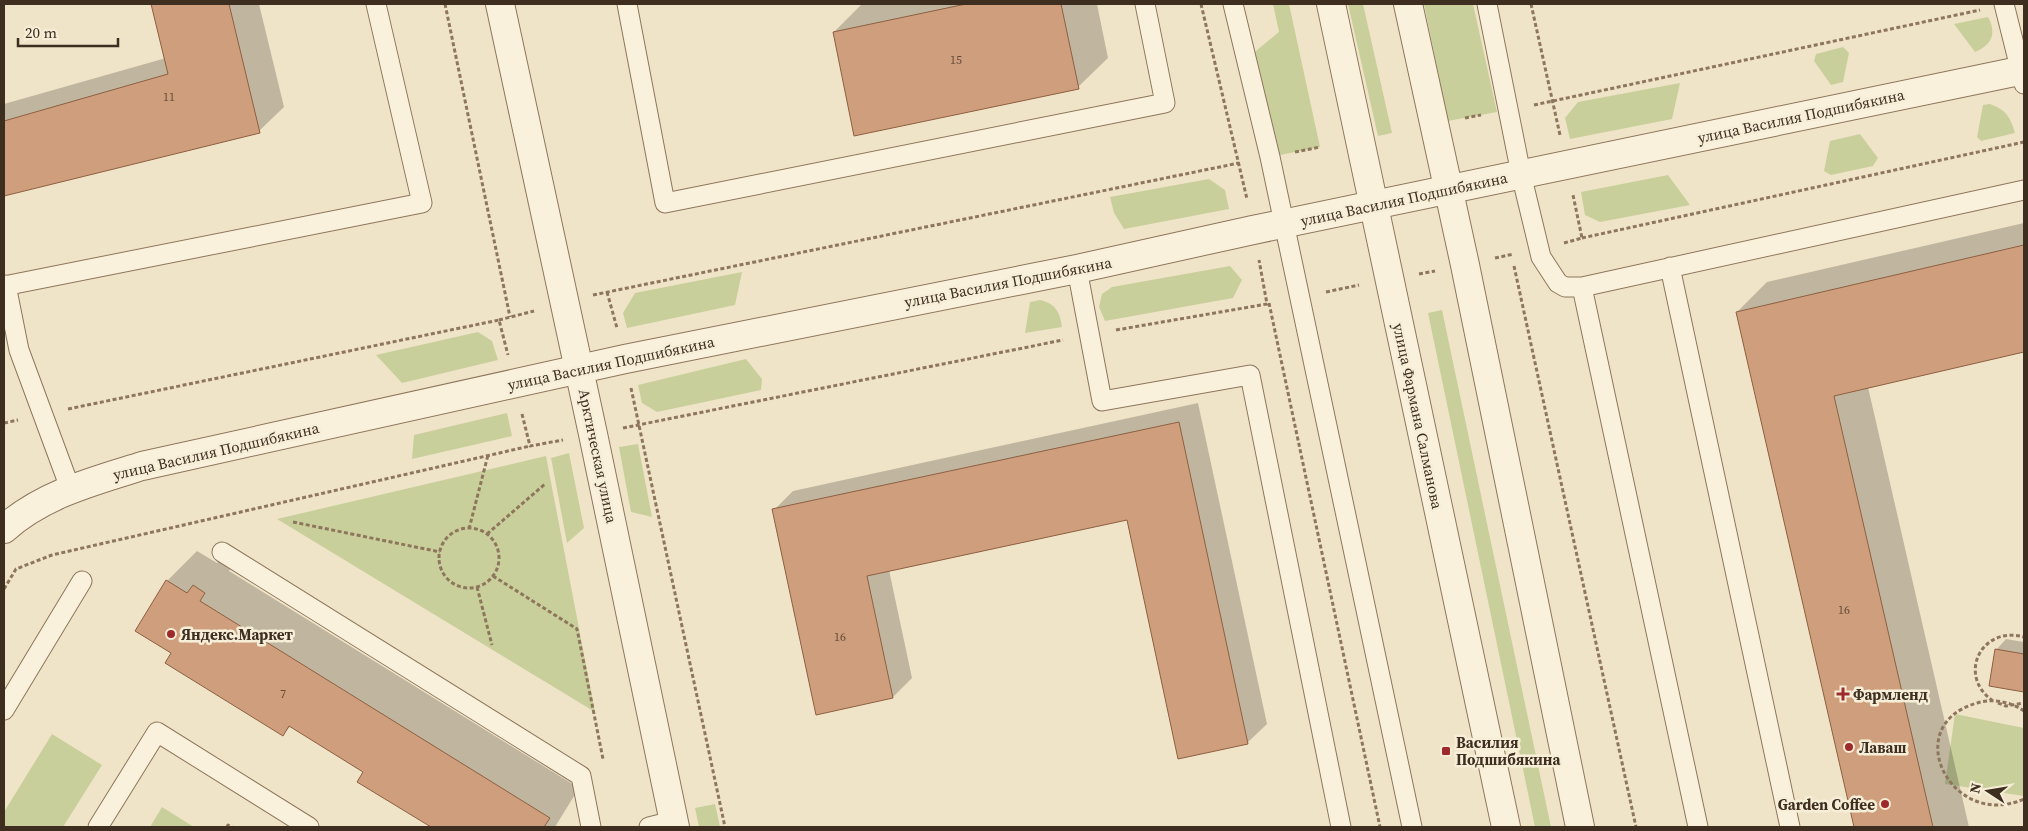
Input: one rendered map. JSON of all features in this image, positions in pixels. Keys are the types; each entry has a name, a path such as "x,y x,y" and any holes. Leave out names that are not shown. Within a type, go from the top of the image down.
{"street":[{"name":"Арктическая улица","path":"500,4 579,369 666,825"},
{"name":"улица Фармана Салманова","path":"1331,4 1506,827"},
{"path":"1408,4 1580,827"},
{"name":"улица Василия Подшибякина","path":"4,529 13,521 70,488 142,466 625,359 1077,269 1521,174 2023,75"}],"lane":[{"path":"70,488 19,350 5,286 422,203 376,4"},
{"path":"628,4 665,203 1165,102 1145,4"},
{"path":"1233,4 1270,157 1412,827"},
{"path":"1487,4 1521,174 1541,257 1558,283 1565,287 1582,287 2024,190"},
{"path":"2004,4 2023,75"},
{"path":"1670,267 1790,827"},
{"path":"1077,269 1102,401 1250,375 1341,827"},
{"path":"1582,287 1698,827"},
{"path":"222,552 581,776 591,827"},
{"path":"4,710 82,581"},
{"path":"98,827 157,732 309,827"}],"path":[{"path":"444,4 510,317"},
{"path":"500,320 607,292 1239,163 1201,4"},
{"path":"1531,4 1552,102"},
{"path":"1528,106 2004,4"},
{"path":"1457,119 1487,114"},
{"path":"1582,238 2024,142"},
{"path":"1288,154 1320,148"},
{"path":"1511,254 1636,827"},
{"path":"607,292 625,359 725,827"},
{"path":"1267,304 1380,827"},
{"path":"4,588 16,568 52,555 530,446"},
{"path":"469,529 488,455"},
{"path":"487,534 545,484"},
{"path":"293,522 440,552"},
{"path":"469,529 487,534 493,541 499,559 493,576 477,587 467,588 449,580 442,572 439,562 444,542 451,535 469,529"},
{"path":"493,576 577,629 604,761"},
{"path":"477,587 492,645"},
{"path":"1995,702 1986,696 1978,686 1975,674 1976,662 1981,650 1989,642 2000,636 2012,634 2024,637"},
{"path":"1945,784 1939,770 1937,755 1939,740 1955,714 1969,705 1986,700 2002,701 2014,705 2024,712"},
{"path":"2014,705 2024,703"},
{"path":"1992,810 2015,805 2024,799"},
{"path":"227,827 228,825 232,827"}],"green space":[{"path":"1273,4 1289,4 1320,147 1270,157 1246,59 1279,32"},
{"path":"1348,4 1363,4 1392,133 1378,136"},
{"path":"1424,4 1473,4 1497,112 1448,121"},
{"path":"1988,17 1992,28 1991,38 1985,46 1975,52 1954,24"},
{"path":"1843,47 1849,53 1843,82 1831,85 1814,61 1816,54"},
{"path":"1680,83 1672,119 1570,139 1565,118 1578,102"},
{"path":"1990,104 2007,114 2015,133 1981,141 1977,137 1983,105"},
{"path":"1860,134 1878,158 1873,166 1831,175 1824,171 1830,141"},
{"path":"1668,175 1690,205 1600,222 1585,215 1581,192"},
{"path":"1209,179 1225,190 1229,209 1124,229 1114,213 1110,197"},
{"path":"1230,266 1242,280 1233,298 1105,321 1099,307 1102,294 1112,287"},
{"path":"742,272 735,305 627,328 623,313 635,293"},
{"path":"1040,300 1056,309 1062,327 1025,333 1030,302"},
{"path":"1442,310 1551,827 1535,827 1428,313"},
{"path":"478,332 492,341 498,360 402,383 376,355"},
{"path":"746,359 762,379 761,390 657,412 642,403 638,385"},
{"path":"507,413 512,436 412,459 414,435"},
{"path":"638,444 652,517 631,512 619,447"},
{"path":"569,453 584,528 567,543 551,458"},
{"path":"546,456 595,712 277,519"},
{"path":"1955,714 2024,728 2024,796 1945,784"},
{"path":"52,734 102,765 63,827 4,827 4,812"},
{"path":"715,804 720,827 699,827 695,808"},
{"path":"162,807 194,827 150,827"}],"building":[{"path":"151,4 229,4 260,133 4,196 4,121 168,74"},
{"path":"966,4 1061,4 1079,89 854,136 833,32"},
{"path":"2024,245 2024,352 1834,396 1933,827 1854,827 1736,312"},
{"path":"1179,422 1248,744 1178,759 1127,520 867,576 893,698 816,715 772,509"},
{"path":"166,580 187,593 193,585 205,593 200,601 550,818 544,827 431,827 357,782 363,772 289,726 283,736 165,663 171,653 135,631"},
{"path":"1995,649 2024,654 2024,692 1989,686"}],"place":[{"name":"Яндекс.Маркет","path":"171,634"},
{"name":"Фармленд","path":"1843,694"},
{"name":"Лаваш","path":"1849,747"},
{"name":"Василия Подшибякина","path":"1446,751"},
{"name":"Garden Coffee","path":"1885,804"}]}
